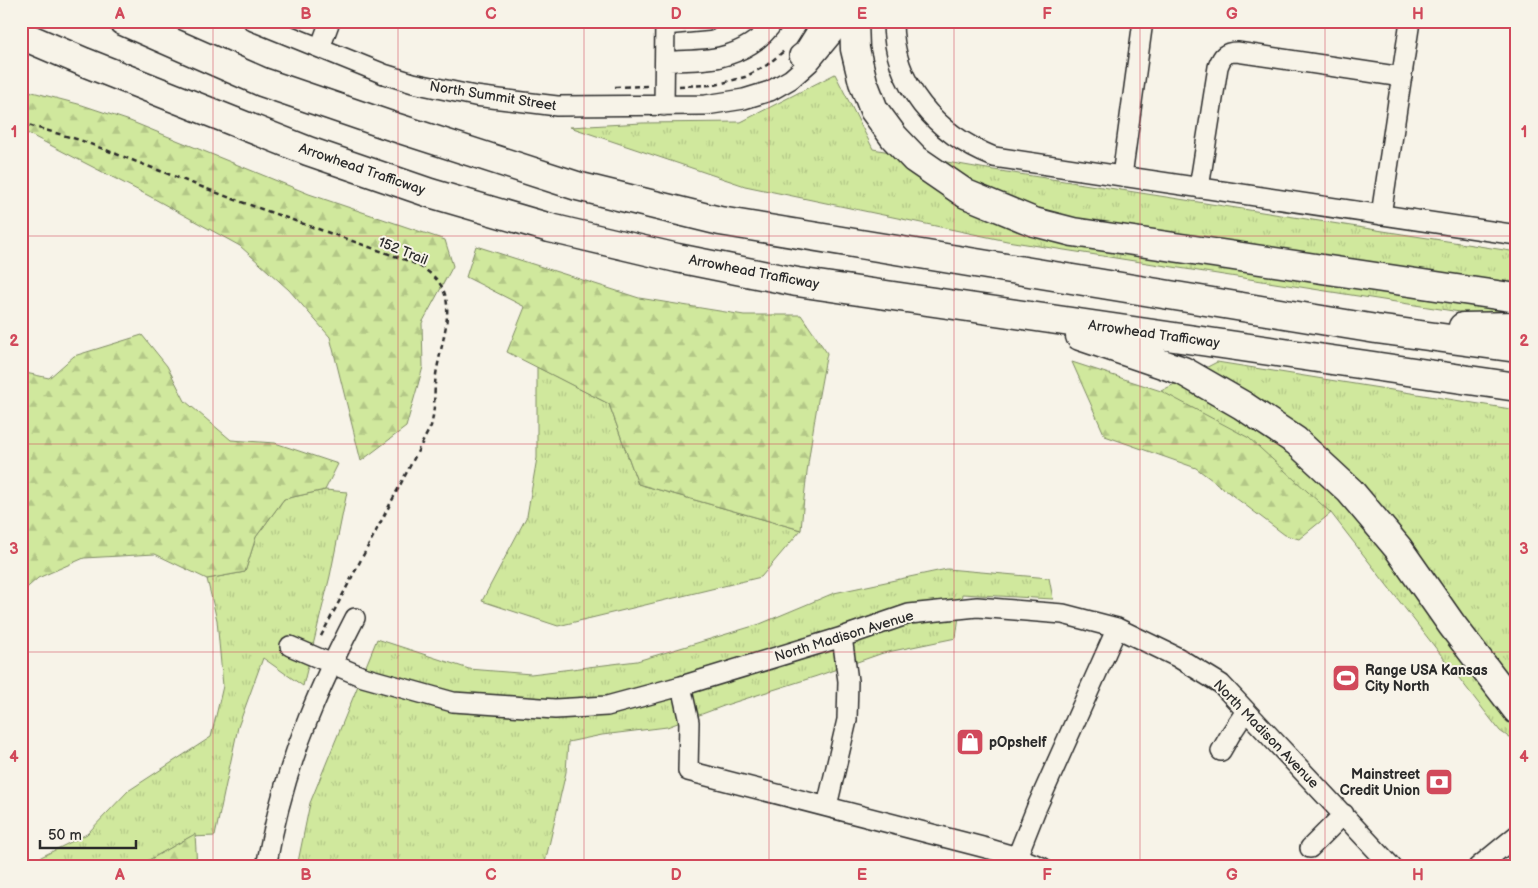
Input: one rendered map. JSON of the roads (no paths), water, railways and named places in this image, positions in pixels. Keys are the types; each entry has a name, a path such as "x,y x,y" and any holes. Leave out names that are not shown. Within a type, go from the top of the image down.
{"highway":[{"path":"123,21 262,82 388,125 577,186 711,219 1376,328 1517,348"},
{"path":"854,21 855,49 863,82 874,110 894,137 915,159 966,194 1034,222 1073,232 1517,298"},
{"name":"Arrowhead Trafficway","path":"21,34 84,62 308,151 430,193 550,228 678,258 797,282 1517,388"},
{"path":"21,57 84,62"},
{"path":"1017,314 1183,371 1242,405 1296,441 1350,491 1398,548 1452,625 1517,710"},
{"path":"1376,328 1517,326"}],"street":[{"name":"North Summit Street","path":"253,21 413,83 475,96 557,106 706,105 744,99 770,91 791,79 809,63 833,34 840,21"},
{"path":"320,48 330,21"},
{"path":"664,106 665,23 708,21"},
{"path":"665,62 719,58 747,47 768,30 774,21"},
{"name":"North Summit Street","path":"744,99 804,51 823,21"},
{"path":"894,21 893,30 898,59 914,95 929,114 963,142 994,157 1517,235"},
{"path":"1122,176 1143,21"},
{"path":"1381,215 1410,21"},
{"path":"1199,188 1218,67 1222,57 1228,52 1402,77"},
{"name":"North Madison Avenue","path":"290,646 363,677 454,702 555,709 607,706 681,686 909,614 977,607 1063,614 1116,628 1178,657 1221,684 1392,867"},
{"path":"266,867 272,834 287,781 308,720 332,664 355,618"},
{"path":"1015,862 1036,809 1116,628"},
{"path":"827,806 847,720 848,680 842,636"},
{"path":"681,686 689,722 688,771 827,806 1015,862 1042,867"},
{"path":"1221,752 1246,711"},
{"path":"1310,848 1344,814"},
{"path":"1478,867 1517,835"}],"place":[{"name":"Range USA Kansas City North","path":"1346,678"},
{"name":"pOpshelf","path":"970,742"},
{"name":"Mainstreet Credit Union","path":"1439,782"}]}
